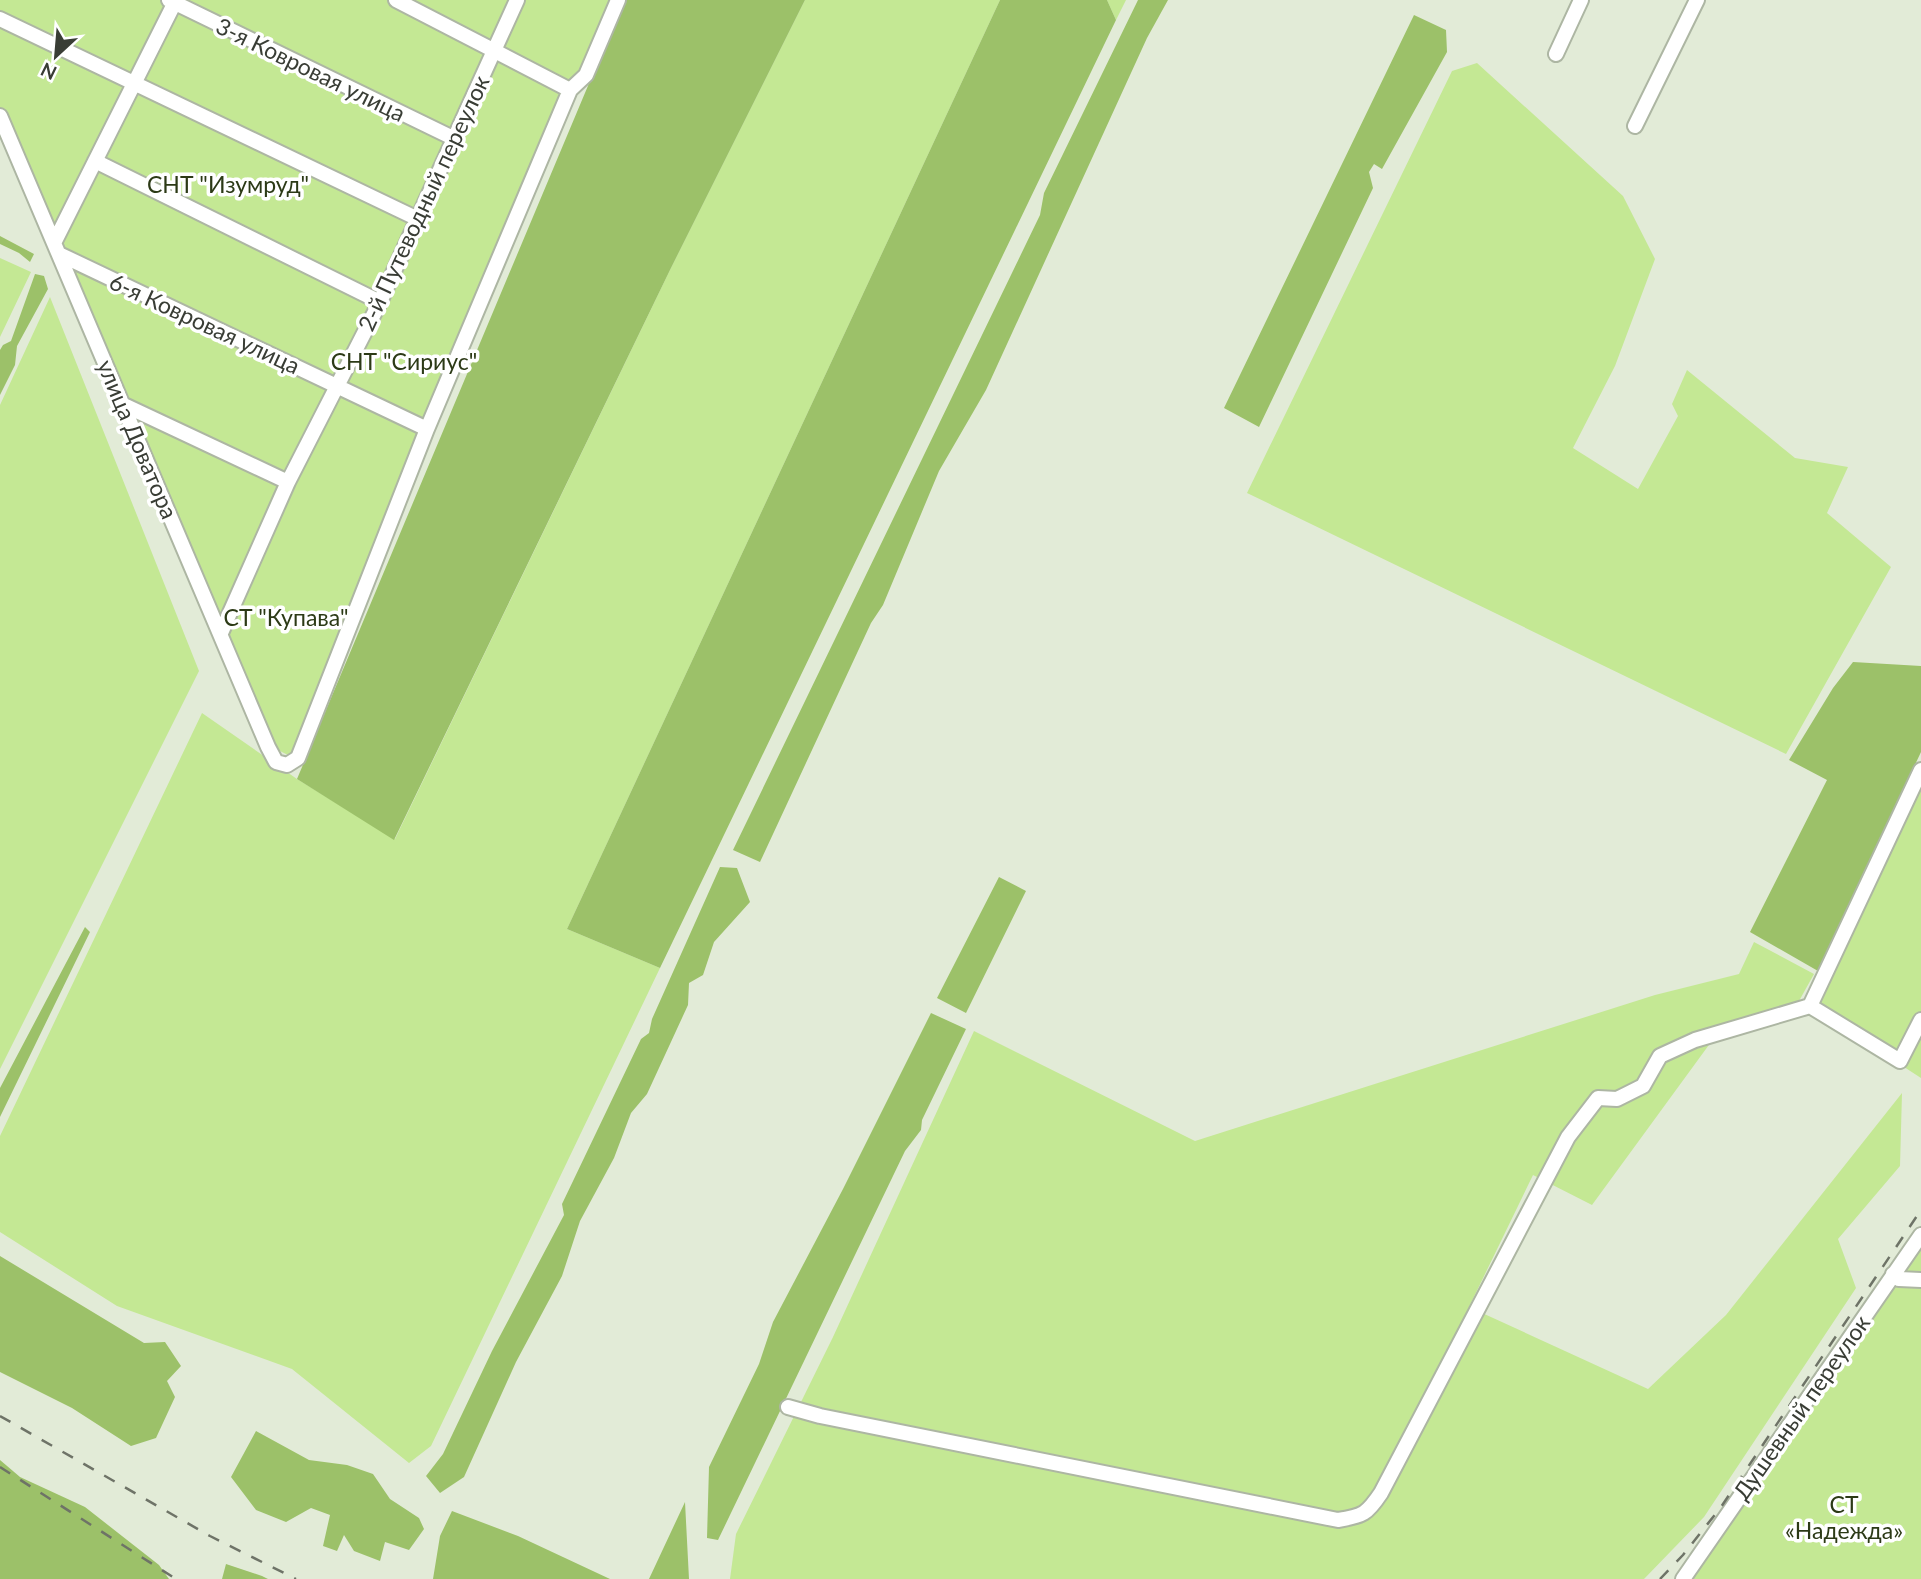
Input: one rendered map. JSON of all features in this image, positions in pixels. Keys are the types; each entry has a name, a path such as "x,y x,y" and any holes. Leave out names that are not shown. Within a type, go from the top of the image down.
{"street":[{"path":"396,0 570,90"},
{"name":"2-й Путеводный переулок","path":"221,633 288,482 380,302 517,0"},
{"path":"427,429 570,90 586,75 618,0"},
{"path":"1556,54 1581,0"},
{"path":"1635,126 1697,0"},
{"path":"57,248 95,161 173,1"},
{"name":"3-я Ковровая улица","path":"173,1 453,138"},
{"path":"0,19 418,219"},
{"name":"улица Доватора","path":"0,116 276,762 287,765 298,758 427,429"},
{"path":"95,161 380,302"},
{"name":"6-я Ковровая улица","path":"57,248 427,429"},
{"path":"124,405 288,482"},
{"path":"1810,1006 1921,770"},
{"path":"788,1407 820,1416 1338,1520 1360,1517 1370,1510 1381,1493 1567,1137 1598,1098 1617,1099 1643,1086 1660,1056 1695,1040 1810,1006 1900,1061 1921,1020"},
{"name":"Душевный переулок","path":"1683,1579 1921,1235"},
{"path":"1893,1274 1899,1279 1921,1280"}],"green space":[{"name":"СНТ \"Изумруд\"","path":"0,0 614,0 290,756 272,747 0,125"},
{"path":"624,0 805,0 670,270 394,840 297,779"},
{"path":"805,0 1000,0 567,929 660,968 431,1446 409,1463 292,1369 117,1306 0,1232 0,1136 202,713 297,779 395,839 670,270"},
{"path":"1000,0 1107,0 1116,20 660,968 567,929"},
{"path":"1107,0 1126,0 1116,20"},
{"path":"1138,0 1168,0 1147,38 986,390 939,471 883,605 871,623 760,862 733,850 1040,215 1044,193"},
{"path":"1414,15 1446,30 1447,52 1382,169 1374,164 1369,172 1373,188 1259,427 1224,408"},
{"path":"1477,63 1623,196 1655,259 1615,366 1573,448 1638,489 1678,416 1672,404 1687,370 1795,458 1848,467 1827,513 1891,567 1786,754 1247,493 1452,71"},
{"path":"0,236 34,254 30,262 0,244"},
{"path":"0,258 31,272 0,337"},
{"path":"35,274 44,276 48,289 17,346 15,365 0,395 0,350 11,341"},
{"path":"50,297 199,671 0,1069 0,405"},
{"path":"1853,662 1921,666 1921,752 1818,971 1750,932 1827,780 1789,760 1833,688"},
{"path":"1921,771 1921,1078 1810,1006"},
{"path":"720,867 737,868 750,902 714,942 703,975 689,983 688,1005 647,1094 631,1113 614,1158 580,1221 562,1276 516,1362 464,1477 440,1493 426,1476 443,1454 492,1351 564,1215 562,1204 641,1039 649,1033 652,1019"},
{"path":"999,877 1026,891 966,1013 937,998"},
{"path":"85,927 90,932 0,1117 0,1088"},
{"path":"1754,942 1814,974 1799,1001 1722,1027 1592,1205 1533,1175 1469,1307 1648,1389 1726,1315 1902,1093 1900,1166 1838,1239 1856,1288 1704,1517 1644,1579 730,1579 736,1534 833,1337 974,1031 1195,1141 1655,995 1739,974"},
{"path":"931,1013 966,1029 922,1120 921,1130 905,1151 718,1540 707,1538 709,1467 759,1364 773,1322"},
{"name":"СТ «Надежда»","path":"1921,1238 1921,1579 1689,1579 1776,1461 1904,1258"},
{"path":"0,1256 144,1343 165,1342 181,1366 167,1381 175,1397 156,1438 131,1446 72,1408 0,1372"},
{"path":"256,1431 309,1460 347,1465 373,1474 390,1499 419,1518 424,1529 409,1550 385,1542 380,1561 354,1551 344,1535 337,1551 323,1546 330,1515 311,1508 286,1522 256,1510 231,1477"},
{"path":"0,1460 20,1477 85,1507 159,1565 169,1579 0,1579"},
{"path":"685,1502 689,1579 649,1579"},
{"path":"452,1511 518,1536 610,1579 433,1579 440,1536"},
{"path":"226,1564 262,1576 268,1579 222,1579"}],"railway":[{"path":"1660,1579 1721,1507 1921,1210"},
{"path":"0,1416 210,1536 296,1579"},
{"path":"0,1467 176,1579"}],"park label":[{"name":"СНТ \"Сириус\"","path":"404,361"},
{"name":"СТ \"Купава\"","path":"286,617"}]}
